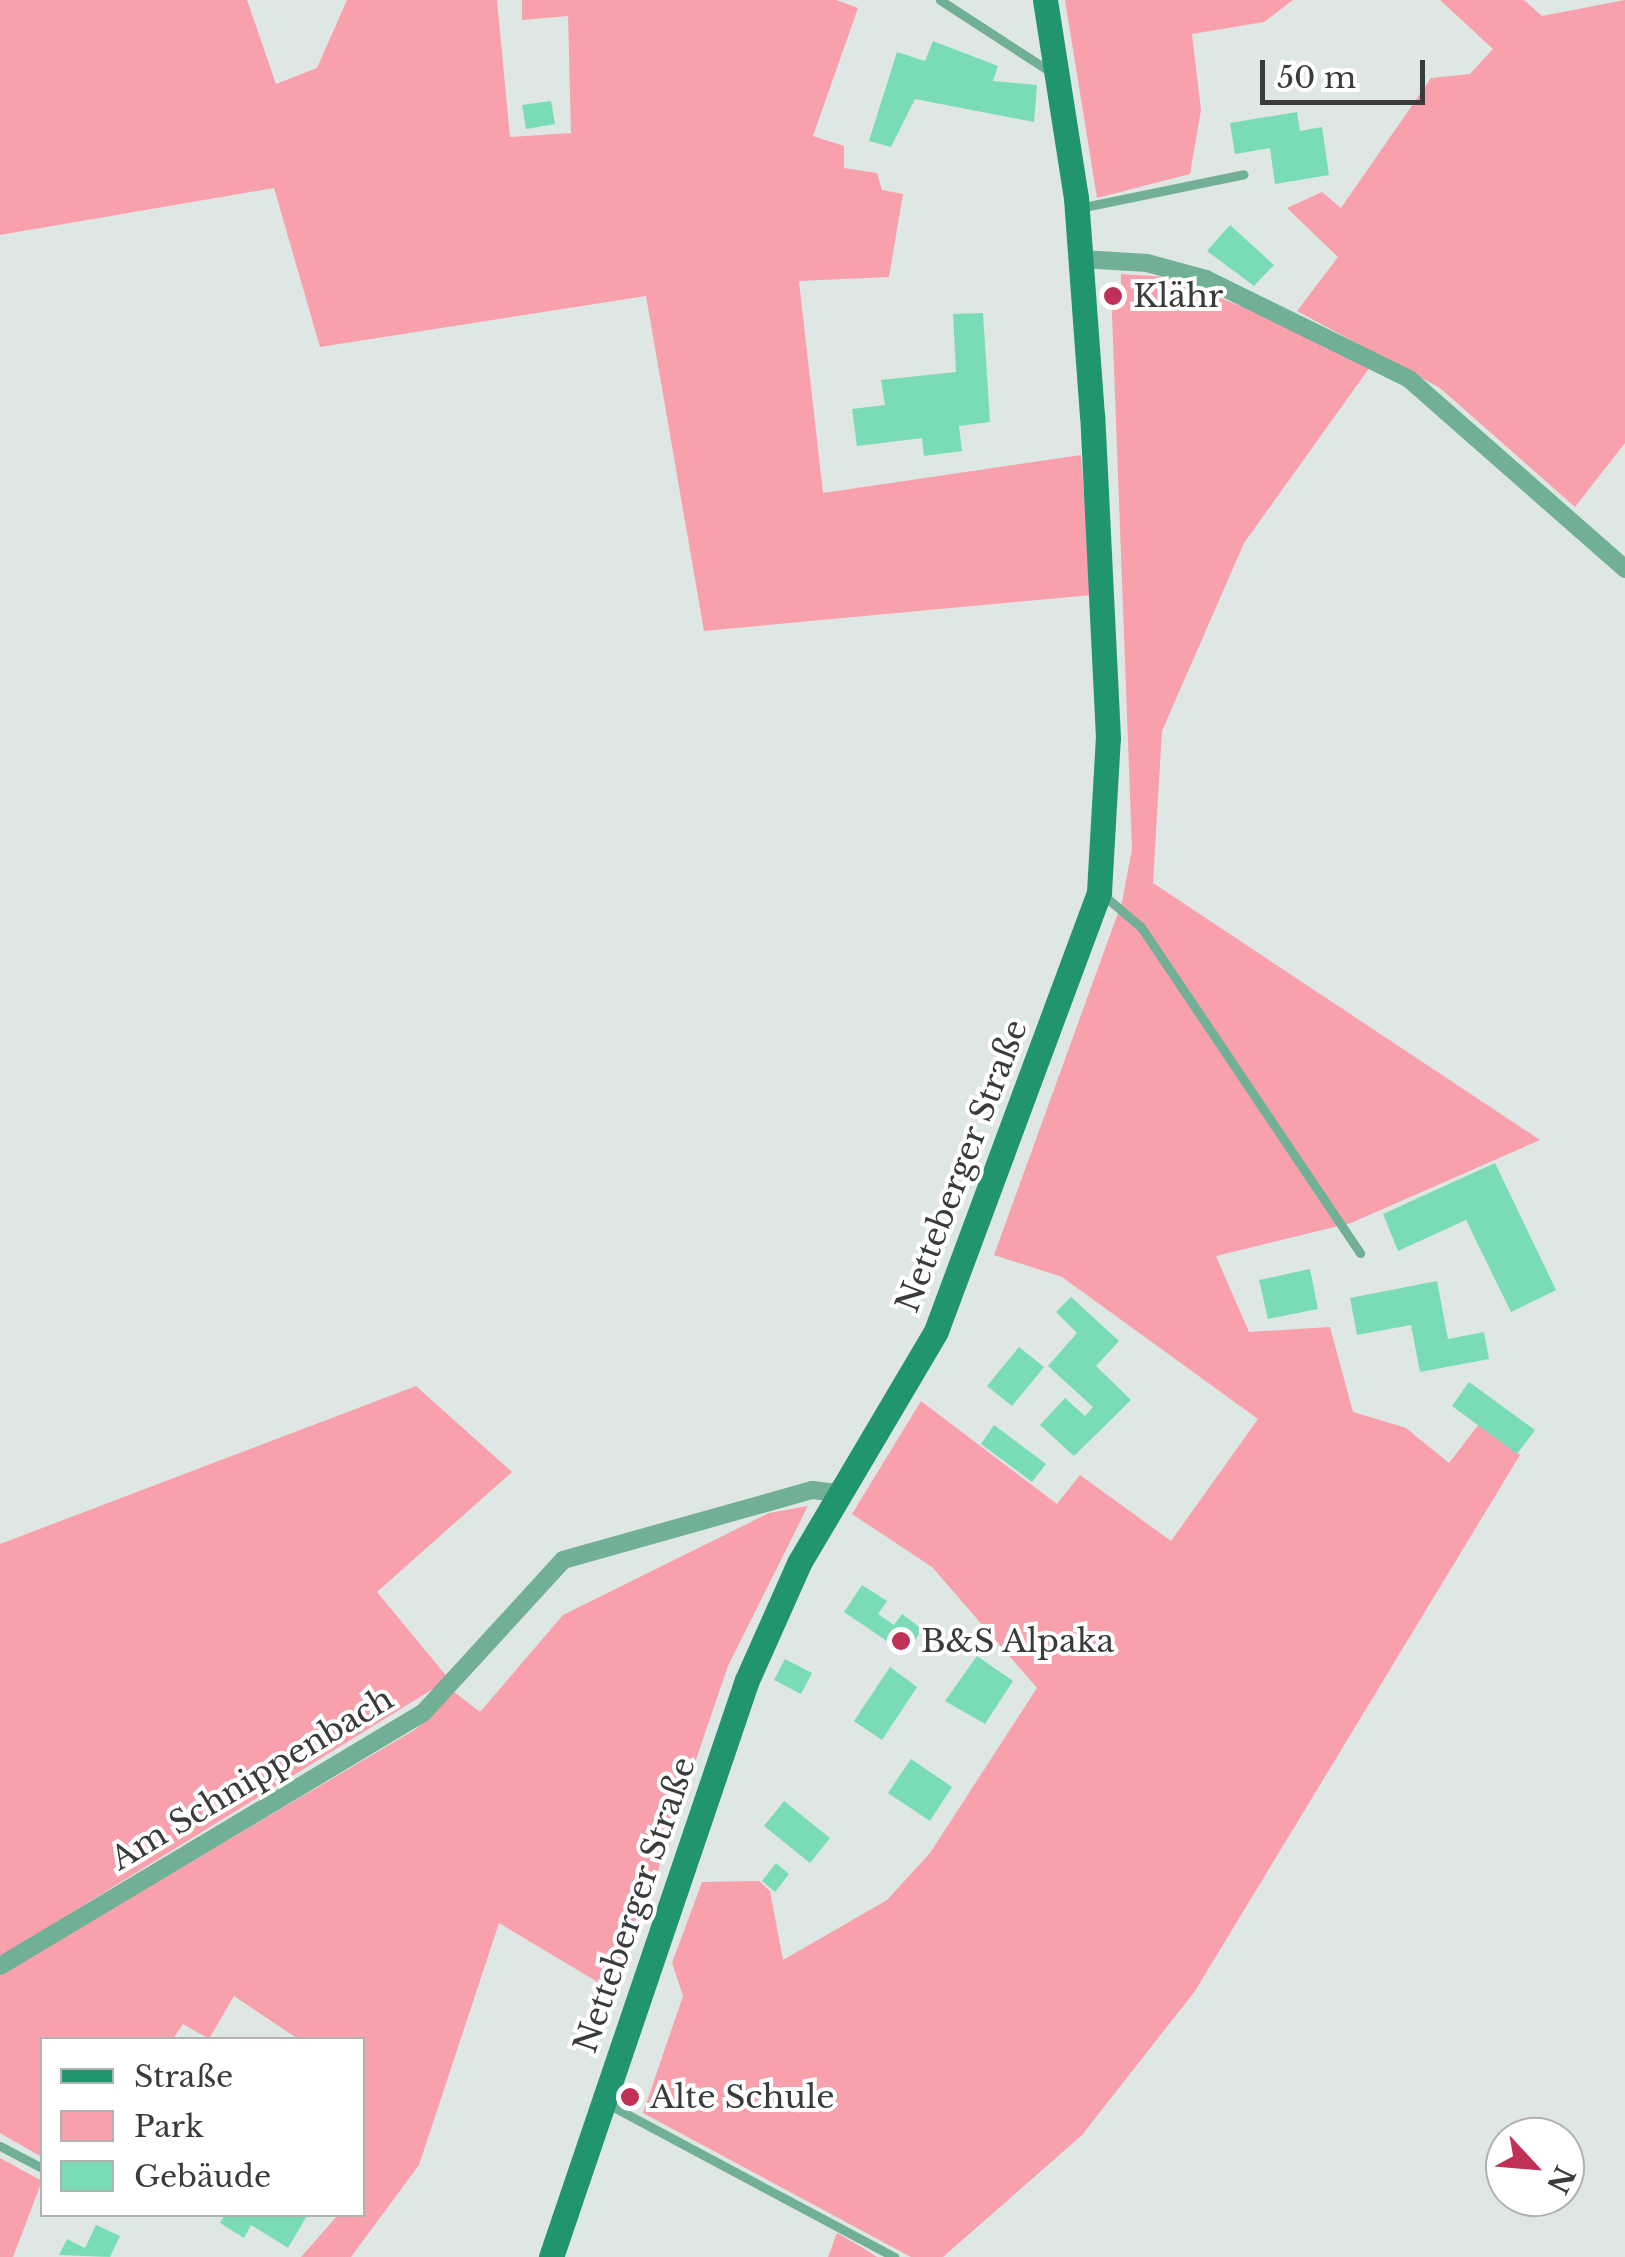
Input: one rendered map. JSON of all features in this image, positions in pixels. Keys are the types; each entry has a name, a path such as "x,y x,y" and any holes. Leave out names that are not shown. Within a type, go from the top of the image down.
{"street":[{"name":"Netteberger Straße","path":"551,2257 746,1680 838,1492 936,1331 1099,892 1108,738 1082,260 1061,78 1045,0"},
{"path":"1082,260 1147,262 1206,280 1409,379 1625,569"},
{"name":"Am Schnippenbach","path":"0,1966 423,1713 564,1560 812,1490 838,1492"}],"lane":[{"path":"940,0 1061,78"},
{"path":"1077,208 1244,174"},
{"path":"1099,892 1141,927 1360,1253"},
{"path":"603,2102 894,2257"},
{"path":"0,2146 40,2167"}],"green space":[{"path":"0,0 247,0 276,84 317,68 347,0 497,0 510,137 571,133 568,16 522,20 522,0 836,0 858,8 813,136 844,146 844,168 877,173 882,190 903,194 889,277 799,281 823,493 1081,455 1092,595 704,631 646,296 320,347 274,188 0,235"},
{"path":"1065,0 1293,0 1264,22 1192,34 1201,110 1190,174 1097,198"},
{"path":"1440,0 1524,0 1542,16 1625,0 1625,443 1575,507 1440,388 1297,311 1338,257 1287,208 1322,192 1341,208 1431,78 1470,74 1493,49"},
{"path":"1121,274 1168,277 1375,360 1244,543 1162,731 1153,883 1540,1140 1351,1223 1216,1256 1249,1332 1330,1327 1353,1412 1406,1428 1449,1463 1479,1424 1520,1455 1195,1991 1082,2135 943,2257 911,2257 643,2113 683,1996 672,1963 702,1882 759,1881 770,1891 783,1960 887,1900 930,1853 1037,1688 932,1567 852,1514 921,1401 1057,1504 1080,1475 1171,1541 1258,1419 1062,1277 994,1255 1122,902 1132,849 1111,288 1121,288"},
{"path":"416,1386 512,1472 377,1592 449,1679 0,1957 0,1544"},
{"path":"808,1506 728,1666 616,1993 499,1923 419,2165 351,2257 301,2257 336,2217 365,2217 365,2037 295,2037 234,1996 210,2037 183,2024 174,2037 40,2037 40,2156 0,2133 0,1975 416,1729 453,1691 480,1712 563,1615 769,1513"},
{"path":"0,2158 40,2180 40,2186 13,2257 0,2257"},
{"path":"837,2233 858,2245 877,2257 828,2257"}],"building":[{"path":"933,41 998,66 993,81 1037,85 1034,122 915,99 891,147 869,141 897,52 925,61"},
{"path":"551,101 555,124 526,129 522,105"},
{"path":"1297,112 1300,131 1322,127 1329,175 1275,184 1270,148 1235,154 1230,123"},
{"path":"1230,225 1274,265 1254,286 1207,251"},
{"path":"983,313 990,422 959,426 962,451 924,456 922,438 857,446 852,409 885,405 881,380 956,372 953,314"},
{"path":"1495,1163 1556,1290 1511,1312 1466,1220 1398,1251 1383,1214"},
{"path":"1310,1269 1318,1309 1268,1319 1259,1280"},
{"path":"1437,1281 1448,1339 1484,1332 1489,1359 1420,1372 1411,1325 1357,1335 1350,1298"},
{"path":"1071,1297 1119,1341 1096,1366 1131,1400 1074,1456 1040,1425 1065,1398 1085,1416 1093,1407 1048,1366 1077,1333 1056,1312"},
{"path":"1019,1347 1044,1367 1012,1406 987,1386"},
{"path":"1469,1382 1535,1430 1517,1454 1452,1406"},
{"path":"994,1425 1046,1464 1032,1482 981,1444"},
{"path":"862,1585 887,1601 878,1614 894,1625 902,1614 922,1629 906,1654 844,1612"},
{"path":"977,1656 1013,1681 985,1724 945,1701"},
{"path":"785,1659 812,1673 801,1694 774,1680"},
{"path":"890,1667 917,1687 882,1740 854,1721"},
{"path":"911,1759 952,1787 930,1821 888,1793"},
{"path":"784,1801 830,1838 810,1863 764,1826"},
{"path":"776,1863 789,1874 775,1892 762,1881"},
{"path":"223,2217 306,2217 288,2248 251,2225 244,2238 220,2223"},
{"path":"96,2225 120,2236 110,2257 59,2255 67,2239 85,2248"}],"place":[{"name":"Klähr","path":"1113,296"},
{"name":"B&S Alpaka","path":"901,1641"},
{"name":"Alte Schule","path":"630,2097"}]}
